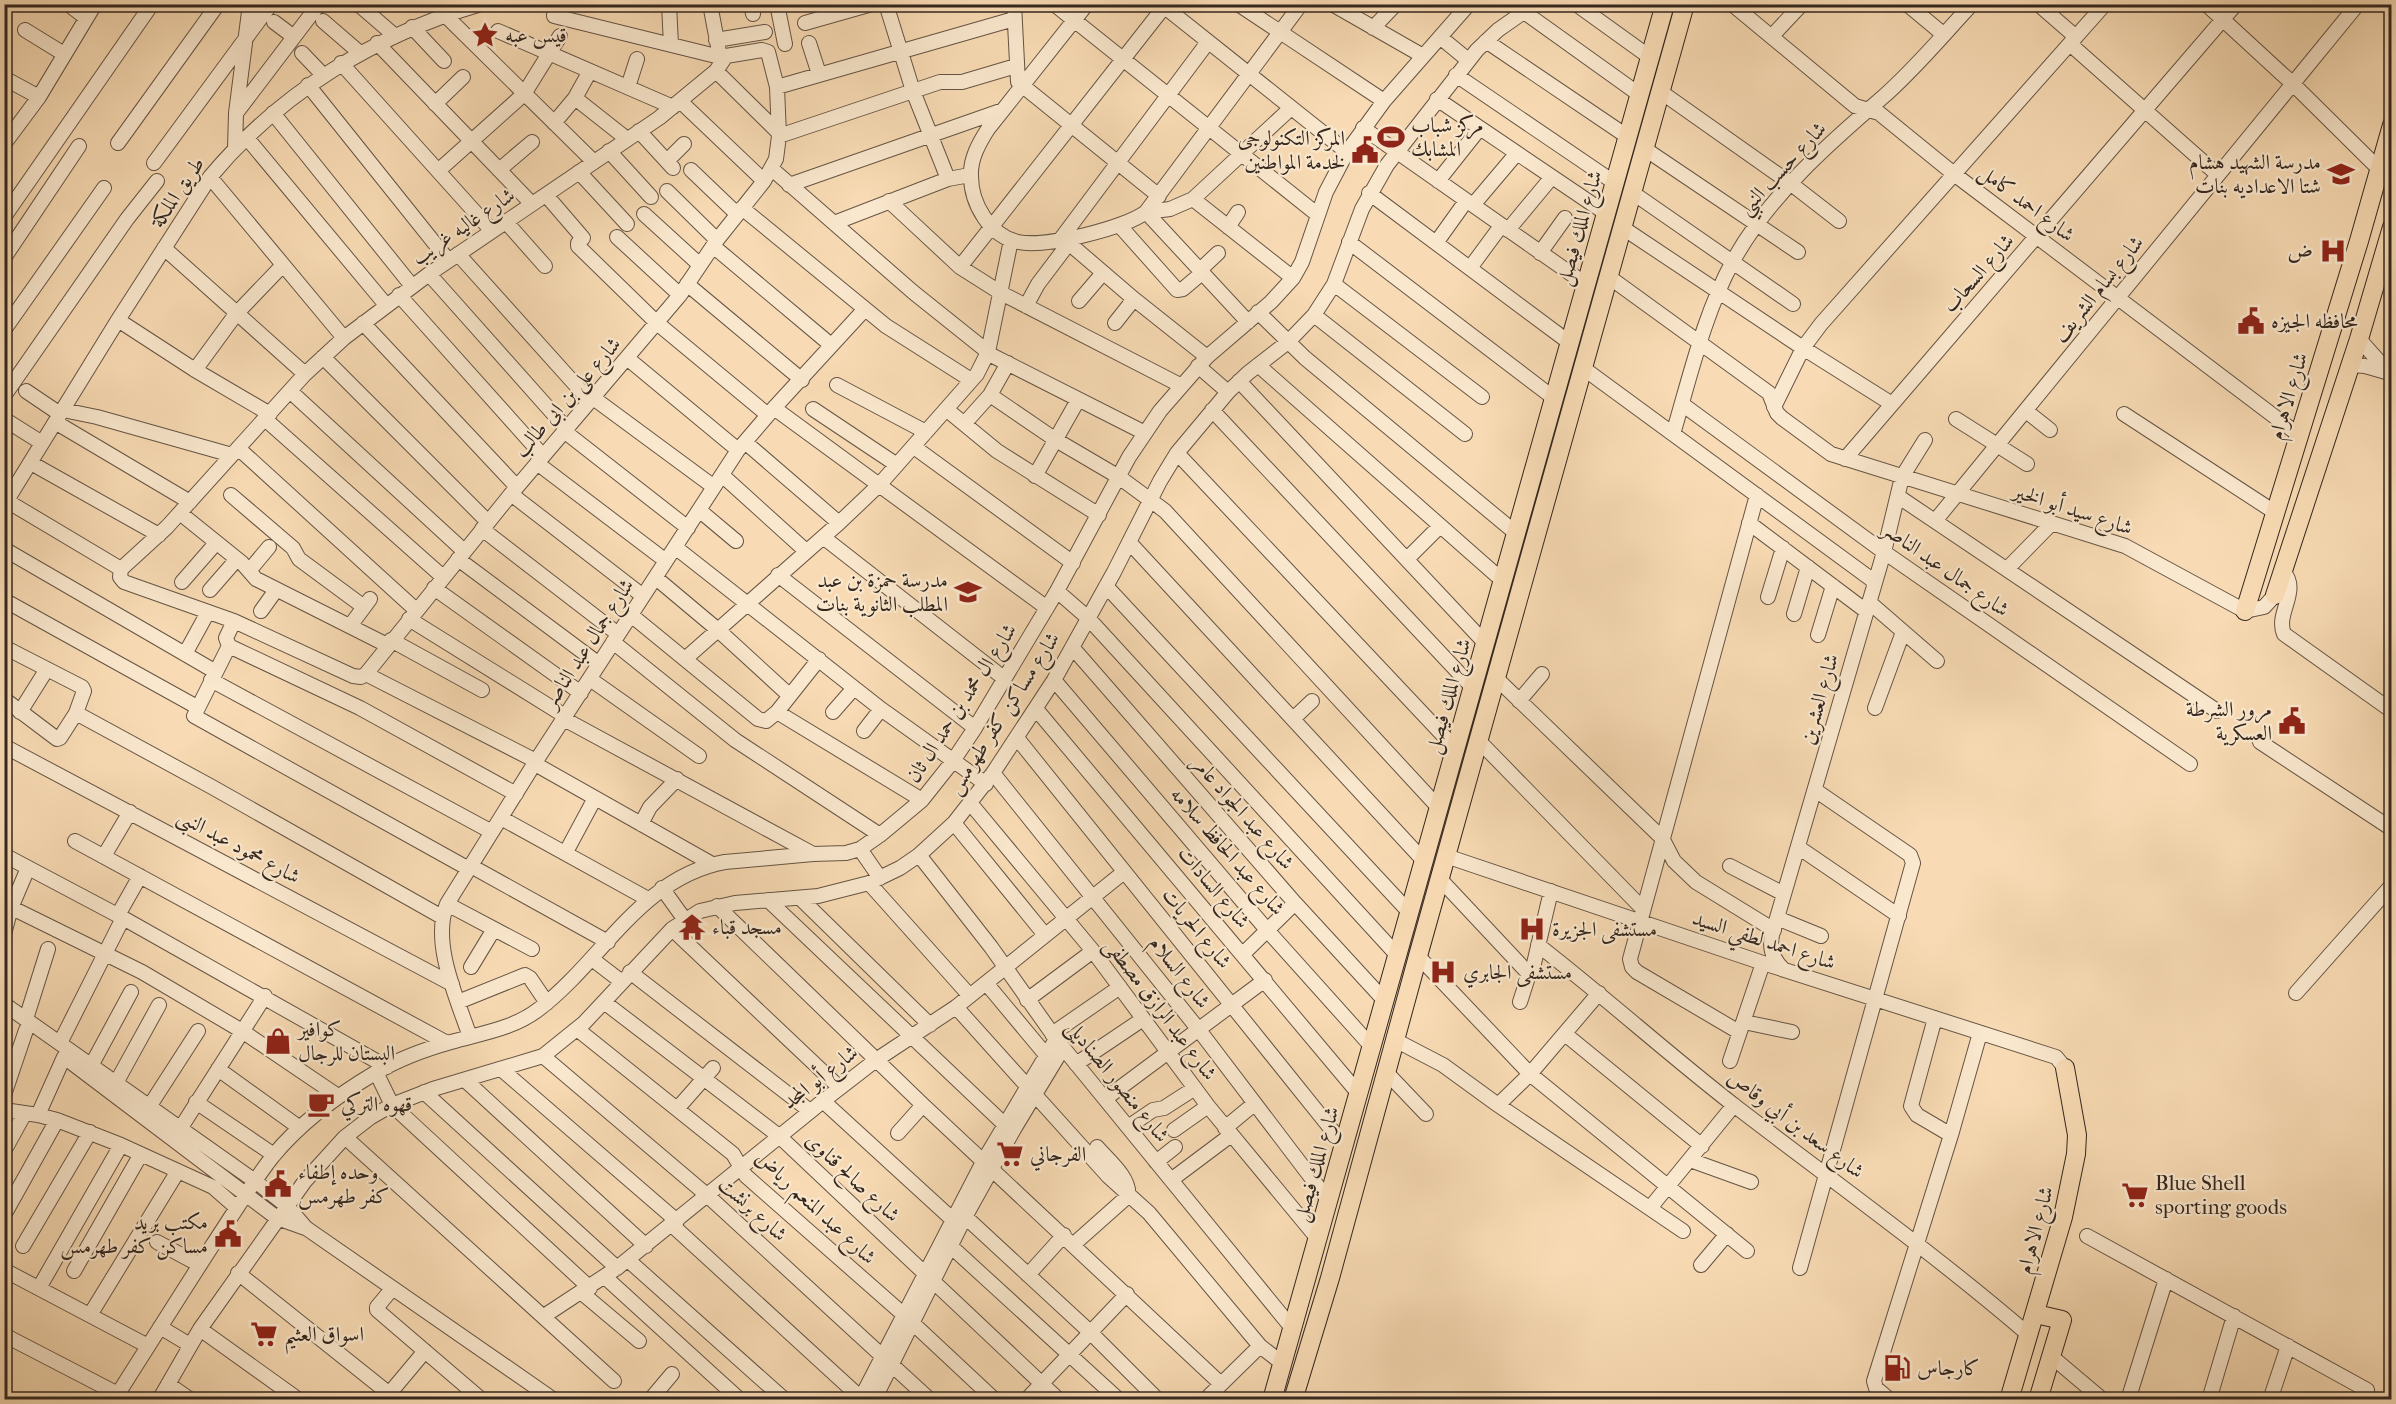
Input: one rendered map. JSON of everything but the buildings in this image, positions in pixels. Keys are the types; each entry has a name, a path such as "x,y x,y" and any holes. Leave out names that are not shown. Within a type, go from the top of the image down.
{"main road":[{"name":"شارع الملك فيصل","path":"1272,1400 1665,4"},
{"name":"شارع الملك فيصل","path":"1293,1400 1330,1278 1439,878 1685,4"},
{"name":"شارع الاهرام","path":"2245,611 2359,241 2391,124"},
{"path":"2275,595 2359,339 2389,235 2359,241"},
{"path":"2319,369 2348,371"},
{"path":"1530,488 1541,493 1549,489"},
{"path":"1519,525 1532,512 1540,520"},
{"name":"شارع الاهرام","path":"2009,1400 2066,1206 2077,1144 2065,1068"},
{"path":"1308,1270 1318,1279 1330,1278"},
{"path":"1299,1303 1313,1303 1319,1312"},
{"path":"2036,1314 2062,1320 2038,1400"}],"street":[{"path":"68,4 86,18"},
{"path":"7,135 39,97 95,4"},
{"path":"4,217 152,4"},
{"path":"118,143 218,4"},
{"path":"235,149 236,113 250,4"},
{"path":"154,164 271,4"},
{"name":"طريق الملكة","path":"7,497 31,463 118,320 210,177 235,149 273,113 341,63 412,27 481,4"},
{"path":"555,4 555,18 671,45 721,61"},
{"path":"669,4 671,45"},
{"path":"710,4 721,61 780,135 940,82 962,82 1016,66"},
{"path":"777,4 785,44"},
{"path":"805,23 872,4"},
{"path":"886,4 899,52 929,135 948,179"},
{"path":"1014,4 1017,79 1159,196"},
{"path":"1054,4 1318,215"},
{"path":"1087,4 979,142 970,175 976,202 992,227 1011,240 1034,244 1064,241 1119,226 1137,219 1146,212 1301,4"},
{"path":"1238,4 1384,101"},
{"path":"1373,28 1396,4"},
{"name":"شارع ال محمد بن حمد ال ثان","path":"116,1397 246,1194 274,1155 300,1128 338,1096 382,1069 447,1043 506,1028 523,1020 548,1002 648,899 678,878 712,864 846,853 860,849 880,836 922,800 953,761 1005,679 1058,591 1145,433 1180,385 1202,361 1248,322 1293,278 1302,262 1326,192 1347,152 1384,101 1469,4"},
{"path":"1576,4 1651,58"},
{"name":"شارع احمد كامل","path":"1732,4 1855,106 1879,113 1954,174 2299,435"},
{"path":"1772,36 1802,4"},
{"path":"1907,4 1943,34"},
{"name":"شارع حسب النبي","path":"1672,434 1718,290 1732,262 1756,224 1790,183 1867,109 1884,96 1972,4"},
{"path":"2038,4 2145,111 2218,175"},
{"path":"1774,406 1803,348 1821,324 2105,4"},
{"path":"2206,4 2293,84 2378,168"},
{"name":"شارع السحاب","path":"1845,459 2236,4"},
{"name":"شارع بسام الشريف","path":"1935,521 2358,4"},
{"path":"960,267 1124,60 1162,6 1347,152"},
{"path":"1338,6 1423,56"},
{"path":"366,7 394,35"},
{"path":"1529,8 1640,95"},
{"name":"شارع مساكن كفر طهرمس","path":"159,1400 200,1329 277,1218 305,1181 345,1137 371,1117 392,1105 424,1092 543,1056 577,1029 672,929 700,911 717,906 835,893 874,881 919,855 954,823 990,779 1054,680 1130,542 1150,499 1177,453 1228,392 1288,342 1314,315 1334,284 1369,193 1396,152 1468,60 1486,41 1529,8"},
{"path":"236,113 315,10 360,53"},
{"path":"445,15 594,162"},
{"path":"777,87 1014,19"},
{"path":"274,22 294,37"},
{"path":"412,27 444,61"},
{"path":"25,30 64,54"},
{"path":"498,31 628,87 676,104 768,175 789,185 913,292 987,352 1145,433"},
{"path":"716,40 765,32"},
{"path":"438,171 524,94 560,36"},
{"path":"1440,38 1468,60"},
{"path":"1486,41 1628,137"},
{"path":"1026,306 1064,241 1117,163 1208,42"},
{"path":"378,43 532,204"},
{"path":"809,43 819,74"},
{"name":"شارع على بن ابى طالب","path":"366,674 389,642 485,525 657,323 768,175 777,159 780,135 777,87 768,52 762,50 721,61"},
{"path":"302,53 323,75"},
{"path":"628,87 637,59"},
{"name":"شارع غاليه غريب","path":"121,569 159,536 305,374 344,338 429,273 676,104 721,61"},
{"path":"341,63 492,231"},
{"path":"554,123 575,98 590,70"},
{"path":"1456,75 1616,183"},
{"path":"435,104 463,76"},
{"path":"4,78 39,97"},
{"path":"308,86 453,257 591,399 714,487"},
{"path":"1661,92 1790,183 1839,221"},
{"path":"575,98 627,139"},
{"path":"1437,99 1607,214"},
{"path":"1146,212 1170,209 1193,199 1291,108"},
{"path":"789,185 1003,110"},
{"path":"273,113 412,286"},
{"path":"1438,182 1480,128"},
{"path":"1362,129 1587,285"},
{"path":"639,131 670,164 684,144"},
{"path":"247,138 386,305"},
{"path":"498,170 532,142"},
{"path":"4,258 79,146"},
{"path":"1645,149 1798,252"},
{"path":"609,151 651,197"},
{"path":"1436,243 1469,203 1517,153"},
{"path":"691,170 739,211 865,309 908,341 971,380"},
{"path":"579,172 627,224"},
{"path":"834,223 948,179 970,175"},
{"path":"210,177 344,338"},
{"path":"1470,268 1552,177"},
{"path":"4,396 127,219 158,181"},
{"path":"4,330 104,188"},
{"path":"667,191 715,243 831,345"},
{"path":"1369,193 1570,343"},
{"path":"1633,193 1793,304"},
{"path":"546,195 583,238 578,246 657,323 771,411 880,484 1047,608"},
{"path":"1193,199 1293,278"},
{"path":"889,201 960,267 1026,306 1180,385"},
{"path":"1146,212 1248,322"},
{"path":"1228,227 1238,212"},
{"path":"644,214 700,266"},
{"path":"1540,253 1565,218"},
{"path":"506,222 545,266"},
{"path":"1119,226 1177,290 1183,290 1218,253"},
{"path":"1623,228 1803,348 1892,404"},
{"path":"617,237 802,380"},
{"path":"685,659 880,484 971,380 987,352 1002,293 1011,240"},
{"path":"1064,241 1134,299 1202,361 1228,392"},
{"path":"1349,242 1555,399"},
{"path":"164,248 305,374"},
{"path":"195,370 236,314 284,265"},
{"path":"429,273 565,430 688,528"},
{"path":"1079,301 1103,273"},
{"name":"شارع سيد أبو الخير","path":"1609,277 1769,393 1782,418 1823,450 1845,459 2125,546 2245,611"},
{"path":"1334,284 1482,397"},
{"path":"399,295 540,459 666,561"},
{"path":"1115,323 1134,299"},
{"name":"شارع جمال عبد الناصر","path":"444,910 722,474 771,411 865,309"},
{"path":"1258,312 1288,342 1519,525"},
{"path":"1314,315 1465,434"},
{"path":"118,320 267,416 439,582 581,693"},
{"path":"363,322 514,491 643,596"},
{"path":"2359,339 2389,374"},
{"path":"323,357 485,525 616,638 746,748 880,836"},
{"path":"627,358 839,523"},
{"path":"964,424 990,395 1008,363"},
{"path":"1258,365 1503,581"},
{"path":"2348,371 2372,367 2389,374"},
{"path":"1583,368 1875,582"},
{"path":"1239,381 1486,644"},
{"path":"837,385 926,432"},
{"path":"26,391 190,502"},
{"path":"290,391 461,555 599,664"},
{"path":"990,395 1056,440 1119,477 1172,518 1439,808"},
{"path":"1035,476 1078,400"},
{"name":"شارع جمال عبد الناصر","path":"1682,404 1884,552 2190,764"},
{"path":"813,409 897,465"},
{"path":"946,410 997,451 1099,515"},
{"path":"1212,411 1473,688"},
{"path":"2025,411 2050,429"},
{"path":"2124,414 2276,513"},
{"path":"60,415 98,417 235,452 412,614 565,717 813,854"},
{"path":"4,418 42,443"},
{"path":"1956,419 2027,464"},
{"name":"شارع العشرين","path":"1784,970 1776,962 1771,940 1884,552 1902,477 1925,440"},
{"path":"914,447 1073,563"},
{"path":"1177,453 1456,748"},
{"path":"31,463 159,536"},
{"path":"722,474 806,551"},
{"path":"231,495 293,548 299,559 367,603 350,626"},
{"path":"1757,495 1629,959 1632,967 1742,1027 1792,1032"},
{"path":"7,497 121,569 120,577 124,582 234,621 352,676 361,677 366,674 536,763 712,864"},
{"path":"1899,497 2217,711"},
{"path":"699,510 736,542"},
{"path":"180,513 237,559 253,576 276,590 389,642 482,690"},
{"path":"1749,523 1833,586 1903,632 1937,661"},
{"path":"2007,569 2051,524"},
{"path":"1407,559 1440,526"},
{"path":"823,537 1005,679"},
{"path":"1130,542 1425,861"},
{"path":"182,582 216,543"},
{"path":"249,571 269,547"},
{"name":"شارع السلام","path":"675,547 881,709 953,761 990,779 1093,897 1199,1030 1329,1201"},
{"path":"1768,597 1783,548"},
{"path":"4,549 185,654 214,676 492,832"},
{"path":"210,590 237,559"},
{"path":"1794,615 1808,567"},
{"path":"2283,571 2287,575 2290,586 2281,621 2284,634 2391,711"},
{"path":"778,575 975,728"},
{"path":"656,578 718,630 789,695"},
{"path":"1106,586 1410,913"},
{"path":"1818,635 1833,586"},
{"path":"261,611 276,590"},
{"path":"1058,591 1088,618 1398,956"},
{"path":"2245,611 2254,611 2264,607 2275,595"},
{"path":"4,600 197,707"},
{"path":"185,654 207,612"},
{"path":"631,615 758,719 766,721 777,712 819,659"},
{"path":"234,621 225,638 229,646 360,708 516,794"},
{"path":"1875,708 1903,632"},
{"path":"229,646 193,715 195,718 608,942"},
{"path":"4,647 84,689 76,713 60,738 57,739 4,699"},
{"name":"شارع عبد الجواد عامر","path":"1072,647 1294,903 1385,1001"},
{"path":"20,712 47,669"},
{"path":"1519,701 1542,674"},
{"path":"1496,678 1662,838 1674,861 1696,882 1776,924 1821,936"},
{"path":"590,679 699,756"},
{"name":"شارع عبد الحافظ سلامه","path":"1054,680 1267,930 1372,1047"},
{"path":"833,712 854,688"},
{"path":"1293,719 1311,701"},
{"path":"864,731 881,709"},
{"name":"شارع السادات","path":"1036,709 1359,1094"},
{"path":"777,712 922,800"},
{"path":"76,713 444,910 494,929 532,949"},
{"name":"شارع الحريات","path":"1017,738 1344,1145"},
{"path":"1479,740 1641,914"},
{"path":"2260,742 2391,829"},
{"name":"شارع محمود عبد النبى","path":"4,746 452,984"},
{"path":"641,824 650,807 676,779"},
{"path":"1800,1268 1913,863 1910,855 1815,790"},
{"path":"566,852 595,798"},
{"name":"شارع عبد الرازق مصطفى","path":"971,804 1093,951 1208,1106 1318,1239"},
{"path":"104,856 130,812"},
{"path":"501,818 648,899"},
{"path":"954,823 1044,934"},
{"path":"75,841 447,1043"},
{"path":"1798,847 1899,916"},
{"path":"860,849 874,881 970,996"},
{"path":"4,855 265,996 382,1069 392,1105 639,1341"},
{"name":"شارع منصور الصناديلى","path":"919,855 991,947 1057,1040 1292,1328"},
{"name":"شارع احمد لطفي السيد","path":"1446,856 1551,891 1641,914 1763,963 2056,1057 2065,1068"},
{"path":"1730,866 1784,894"},
{"path":"4,934 8,906 28,868"},
{"name":"شارع أبو المجد","path":"544,1316 623,1264 810,1111 876,1060 956,1007 1124,872"},
{"path":"60,1043 140,876"},
{"path":"1439,878 1529,974"},
{"path":"2296,993 2391,885"},
{"path":"662,888 685,920"},
{"path":"1520,1002 1529,974 1532,972 1551,891"},
{"path":"800,898 930,1025"},
{"path":"768,900 1004,1124"},
{"path":"1243,954 1294,903"},
{"path":"8,906 105,952 242,1031 338,1096"},
{"path":"717,906 923,1105 1221,1384"},
{"path":"444,910 442,943 452,984 470,1036"},
{"path":"471,967 494,929"},
{"path":"672,929 840,1088"},
{"name":"شارع سعد بن أبي وقاص","path":"1538,945 1734,1105 1917,1244 2029,1335"},
{"path":"4,1095 48,949"},
{"path":"1027,1000 1093,951"},
{"path":"1418,956 1530,1074 1747,1251"},
{"path":"592,959 626,977 810,1111"},
{"path":"1730,1061 1763,963"},
{"path":"458,1002 525,975 530,978 548,1002"},
{"path":"1105,1099 1265,980"},
{"path":"986,983 1046,1055"},
{"path":"988,1164 1004,1124 1031,1091 1046,1055 1057,1040 1120,987"},
{"path":"91,1066 131,992"},
{"path":"1498,1105 1530,1074 1599,993"},
{"path":"180,1129 265,996"},
{"name":"شارع صالح قناوى","path":"604,1002 708,1073 930,1276 1059,1400"},
{"path":"4,1004 64,1057 277,1218 306,1228"},
{"path":"116,1083 159,1005"},
{"path":"956,1007 1128,1196 1149,1213 1260,1347 1282,1363"},
{"path":"4,1015 60,1043 255,1181 287,1206 306,1228 554,1400"},
{"path":"1935,1018 1911,1106 1917,1116 1951,1135"},
{"path":"1076,1064 1143,1019"},
{"name":"شارع عبد المنعم رياض","path":"577,1029 733,1154 746,1176 908,1319 994,1400"},
{"path":"149,1107 198,1031"},
{"path":"1890,1400 1876,1388 1874,1381 1951,1135 1980,1033"},
{"path":"1565,1034 1702,1146"},
{"path":"501,1069 674,1223 865,1399 930,1276 958,1215 1031,1091 1057,1040"},
{"path":"1395,1040 1443,1065 1683,1231"},
{"name":"شارع برنشت","path":"543,1056 708,1196 930,1400"},
{"path":"4,1151 31,1114 64,1057"},
{"path":"218,1069 300,1128"},
{"path":"1386,1072 1426,1114"},
{"path":"677,1109 708,1073"},
{"path":"465,1080 646,1246"},
{"path":"1128,1127 1152,1110 1164,1108 1195,1088"},
{"path":"424,1092 785,1400"},
{"path":"823,1101 1028,1275 1090,1332 1158,1400"},
{"path":"196,1102 274,1155"},
{"path":"1171,1180 1228,1131 1254,1104"},
{"path":"898,1133 923,1105"},
{"path":"1650,1209 1734,1105"},
{"path":"1174,1130 1208,1106"},
{"path":"4,1110 57,1120 121,1144 213,1187 237,1208"},
{"path":"4,1215 57,1120"},
{"path":"23,1246 90,1132"},
{"path":"345,1137 614,1381"},
{"path":"39,1288 121,1144"},
{"path":"1028,1275 1069,1240 1128,1196 1129,1189 1126,1181 1097,1147"},
{"path":"1156,1162 1175,1147"},
{"path":"74,1271 141,1154"},
{"path":"1690,1161 1750,1182"},
{"path":"90,1315 178,1171"},
{"path":"1701,1265 1727,1234"},
{"path":"2087,1236 2367,1390"},
{"path":"157,1242 200,1265"},
{"path":"946,1242 1119,1400"},
{"path":"4,1270 148,1346"},
{"path":"238,1273 393,1397 425,1351"},
{"path":"605,1277 740,1400"},
{"path":"2128,1400 2166,1279"},
{"path":"392,1289 377,1310 482,1400"},
{"path":"1026,1400 1126,1294"},
{"path":"2209,1400 2234,1316"},
{"path":"160,1327 190,1345"},
{"path":"200,1329 299,1400"},
{"path":"4,1335 116,1397"},
{"path":"2270,1400 2288,1346"},
{"path":"1205,1400 1260,1347"},
{"path":"2051,1356 2103,1400"},
{"path":"650,1400 672,1374"},
{"path":"168,1384 191,1400"},
{"path":"4,1397 10,1400"}],"place":[{"name":"قيس عبه","path":"485,35"},
{"name":"مركز شباب المشابك","path":"1391,137"},
{"name":"المركز التكنولوجى لخدمة المواطنين","path":"1365,150"},
{"name":"مدرسة الشهيد هشام شتا الاعداديه بنات","path":"2341,174"},
{"name":"ض","path":"2333,251"},
{"name":"محافظه الجيزه","path":"2251,321"},
{"name":"مدرسة حمزة بن عبد المطلب الثانوية بنات","path":"968,592"},
{"name":"مرور الشرطة العسكرية","path":"2292,721"},
{"name":"مسجد قباء","path":"692,927"},
{"name":"مستشفى الجزيرة","path":"1532,929"},
{"name":"مستشفى الجابري","path":"1443,972"},
{"name":"كوافير البستان للرجال","path":"278,1041"},
{"name":"قهوه التركي","path":"321,1104"},
{"name":"الفرجاني","path":"1010,1154"},
{"name":"وحده إطفاء كفر طهرمس","path":"278,1184"},
{"name":"Blue Shell sporting goods","path":"2135,1195"},
{"name":"مكتب بريد مساكن كفر طهرمس","path":"228,1234"},
{"name":"اسواق العثيم","path":"264,1334"},
{"name":"كارجاس","path":"1897,1368"}]}
